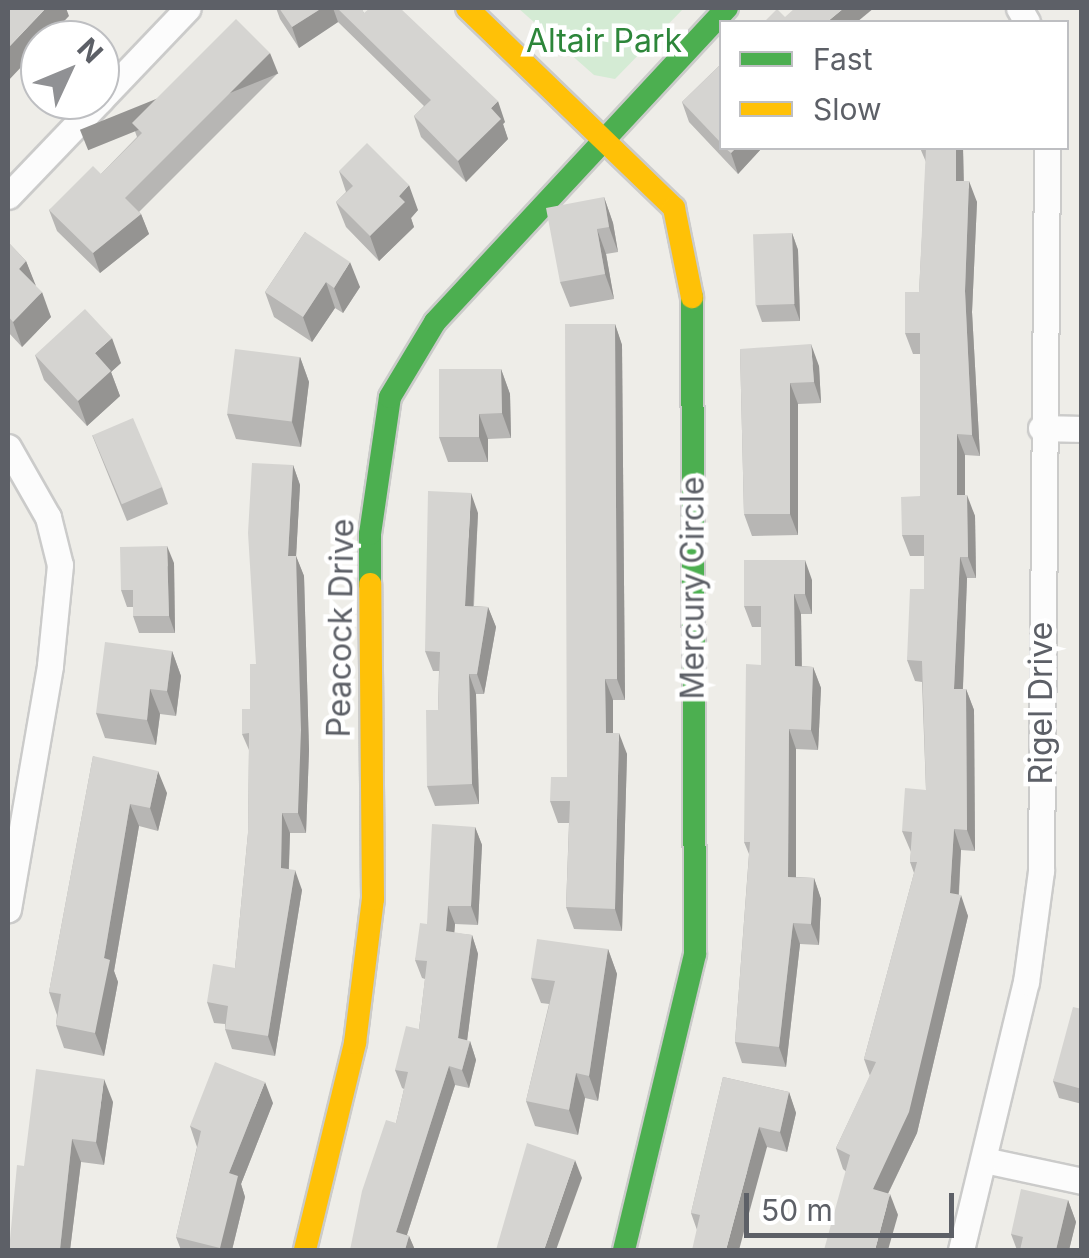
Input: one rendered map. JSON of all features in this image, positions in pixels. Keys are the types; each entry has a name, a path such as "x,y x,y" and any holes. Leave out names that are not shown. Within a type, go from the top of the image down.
{"street":[{"path":"120,79 188,8"},
{"name":"Mercury Circle","path":"467,8 604,134 674,208 692,272 694,954 624,1250"},
{"name":"Peacock Drive","path":"304,1250 355,1043 373,900 370,534 390,397 435,322 604,134 727,8"},
{"path":"8,196 81,120"},
{"name":"Rigel Drive","path":"961,1250 1026,982 1041,871 1041,428 1047,150"},
{"path":"1041,428 1082,429"},
{"path":"8,447 48,517 60,565 50,666 8,909"},
{"path":"984,1160 1082,1182"}],"green space":[{"name":"Altair Park","path":"518,8 684,8 615,79 594,75"}],"building":[{"path":"8,8 46,8 35,20 20,20 20,35 8,48"},
{"path":"279,8 322,8 292,27"},
{"path":"337,8 361,8 364,13 370,8 400,8 498,101 491,108 501,119 458,161 414,116 431,100"},
{"path":"795,8 844,8 829,20 766,20 777,9 785,17"},
{"path":"236,19 270,53 125,198 141,214 93,253 49,210 93,166 101,174 142,133 132,123"},
{"path":"719,66 719,141 682,102"},
{"path":"367,143 409,185 399,196 405,202 370,236 336,202 353,186 339,171"},
{"path":"926,150 956,150 956,181 969,181 965,291 972,435 957,434 957,495 967,495 968,557 960,557 954,689 966,689 967,830 954,829 950,893 961,895 909,1112 873,1189 890,1194 875,1250 824,1250 850,1155 836,1148 876,1062 864,1059 917,862 910,862 912,832 902,831 905,788 926,790 922,661 907,660 910,589 924,589 924,535 902,535 901,497 920,496 920,333 905,333 905,292 919,292"},
{"path":"604,197 609,227 597,229 605,274 560,282 546,208"},
{"path":"305,232 350,262 334,288 326,282 303,317 265,292"},
{"path":"792,233 794,304 756,305 753,234"},
{"path":"8,242 26,261 19,269 42,292 13,322 8,316"},
{"path":"85,309 112,338 95,353 111,371 78,401 35,355"},
{"path":"565,324 615,324 617,679 605,679 606,733 619,733 615,909 566,907 570,801 550,801 551,777 567,777"},
{"path":"811,344 814,382 790,383 790,514 744,514 740,349"},
{"path":"235,349 300,357 292,421 227,414"},
{"path":"439,369 501,369 502,413 479,414 479,437 439,437"},
{"path":"133,418 162,487 122,504 92,435"},
{"path":"252,463 293,465 288,556 296,556 301,730 298,813 282,813 281,868 295,870 268,1036 225,1029 228,1006 207,1002 213,964 235,968 248,833 249,733 242,734 242,709 250,709 250,664 256,664 248,533"},
{"path":"428,491 471,493 465,606 488,607 477,674 469,674 472,784 427,786 426,710 438,710 440,652 425,651"},
{"path":"167,546 169,616 133,616 133,590 121,590 120,547"},
{"path":"744,560 805,560 805,594 794,594 795,666 813,667 811,730 789,729 788,877 814,878 811,924 793,923 779,1047 735,1042 750,842 744,842 746,664 761,665 761,606 744,606"},
{"path":"105,642 172,651 167,691 150,689 147,720 96,713"},
{"path":"93,756 158,771 150,808 130,804 104,958 110,960 95,1033 56,1025 61,994 49,992"},
{"path":"432,824 475,827 471,906 448,906 446,931 472,935 458,1038 470,1041 462,1070 449,1066 396,1232 409,1236 405,1250 350,1250 362,1191 386,1120 396,1123 408,1072 395,1070 406,1026 419,1029 427,961 415,960 420,923 427,924"},
{"path":"537,939 608,949 589,1076 576,1073 569,1110 526,1101 555,981 531,978"},
{"path":"1073,1007 1082,1009 1082,1089 1053,1081"},
{"path":"215,1062 265,1082 229,1173 238,1176 220,1248 176,1237 201,1131 190,1126"},
{"path":"36,1069 104,1079 96,1142 72,1139 60,1249 9,1250 17,1165 24,1166"},
{"path":"723,1077 789,1092 780,1132 759,1127 726,1250 692,1250 700,1215 691,1213"},
{"path":"527,1143 575,1160 544,1250 496,1250"},
{"path":"1021,1189 1068,1200 1056,1250 1020,1250 1023,1237 1011,1234"}],"traffic: fast":[{"path":"370,584 370,534 390,397 435,322 727,8"},
{"path":"624,1250 695,954 692,297"}],"traffic: slow":[{"path":"467,8 674,208 692,297"},
{"path":"305,1250 355,1043 373,899 370,584"}]}
